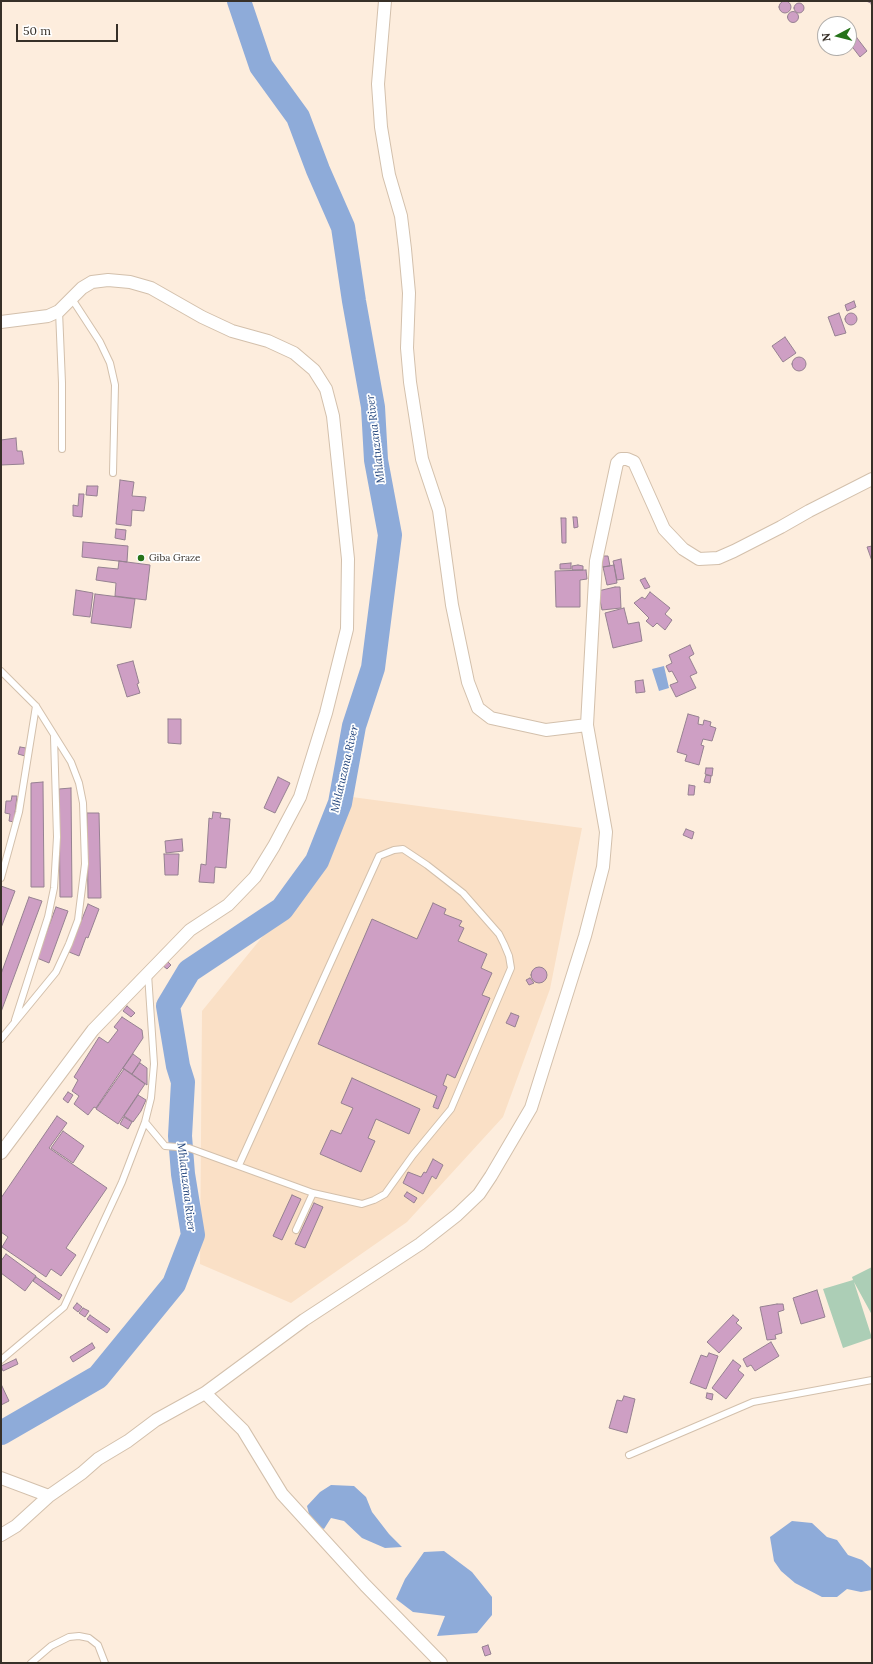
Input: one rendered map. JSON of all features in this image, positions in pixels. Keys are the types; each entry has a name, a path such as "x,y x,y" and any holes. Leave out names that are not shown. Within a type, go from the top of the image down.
{"street":[{"path":"385,1 378,84 381,120 389,175 400,216 406,249 409,293 407,348 410,382 422,459 439,510 452,605 468,682 478,708 491,718 546,730 587,725"},
{"path":"1,322 48,316 59,311 82,288 92,282 108,280 130,282 151,288 182,307 232,331 268,341 294,352 314,370 326,389 333,416 348,559 346,629 326,713 300,797 274,846 255,877 228,905 190,930 148,970 93,1030 1,1152"},
{"path":"1,1535 16,1526 49,1496 82,1474 98,1459 156,1420 204,1393 298,1324 420,1244 457,1215 479,1194 491,1176 530,1108 585,936 604,867 606,832 587,725 596,561 609,505 614,471 617,463 621,459 627,459 634,462 664,530 682,549 699,559 718,558 734,551 872,479"},
{"path":"204,1393 243,1430 282,1494 365,1585 441,1663"},
{"path":"1,1478 49,1496"}],"lane":[{"path":"72,298 100,342 110,363 115,385 113,473"},
{"path":"59,311 62,383 62,449"},
{"path":"1,671 36,706 71,762 79,783 83,803 85,864 82,900 78,920 72,938 56,972 1,1039"},
{"path":"1,878 18,812 36,706"},
{"path":"14,1023 48,917 54,888 57,837 54,735"},
{"path":"145,1122 165,1146 189,1148 313,1193 362,1204 385,1194 413,1155 451,1109 511,968 509,956 499,934 463,893 403,849 394,850 380,856 239,1165"},
{"path":"1,1360 64,1307 122,1182 145,1122 152,1091 154,1064 148,970"},
{"path":"296,1230 313,1193"},
{"path":"630,1455 753,1402 858,1381 872,1380"},
{"path":"31,1663 51,1646 69,1637 79,1636 88,1638 98,1645 105,1663"}],"shaded area":[{"path":"352,797 582,828 550,989 503,1117 407,1222 291,1303 200,1264 202,1011 302,888"}],"green space":[{"path":"872,1267 872,1315 854,1282 872,1338 843,1348 823,1289 853,1280 852,1277"}],"water":[{"path":"664,666 669,688 659,691 652,669"},
{"path":"331,1485 354,1486 366,1497 372,1512 389,1534 402,1547 385,1548 362,1538 344,1521 331,1518 324,1529 311,1522 307,1506 320,1492"},
{"path":"792,1521 812,1523 827,1537 837,1540 848,1555 862,1560 872,1569 872,1590 861,1592 847,1589 837,1597 822,1597 795,1583 781,1571 774,1561 770,1537"},
{"path":"444,1551 472,1572 492,1597 492,1615 477,1633 437,1636 445,1616 413,1612 396,1599 405,1579 424,1552"}],"building":[{"path":"787,1 790,2 790,12 783,13 780,12 779,5 780,2"},
{"path":"799,3 804,8 799,13 794,8"},
{"path":"793,11 797,13 799,17 797,21 793,23 789,21 787,17 789,13"},
{"path":"857,38 867,51 860,57 857,53"},
{"path":"854,301 856,307 847,311 845,305"},
{"path":"839,313 846,333 835,336 828,317"},
{"path":"849,313 853,313 857,319 853,325 849,325 845,321 845,317"},
{"path":"785,337 796,353 783,362 772,346"},
{"path":"799,357 804,359 806,364 804,369 799,371 794,369 792,364 794,359"},
{"path":"16,438 17,451 22,451 24,464 1,465 1,440"},
{"path":"120,480 134,482 132,496 146,497 144,511 132,510 131,526 116,524"},
{"path":"87,486 98,486 97,496 86,495"},
{"path":"79,494 84,494 82,517 73,516 73,505 78,506"},
{"path":"573,517 577,517 578,527 574,528"},
{"path":"561,518 566,518 566,543 562,543"},
{"path":"116,529 126,530 125,540 115,538"},
{"path":"83,542 128,546 127,562 82,557"},
{"path":"872,546 872,561 867,547"},
{"path":"603,556 608,556 610,566 602,567"},
{"path":"621,559 624,579 617,580 613,561"},
{"path":"119,561 150,565 146,600 115,596 116,583 96,580 98,567 118,569"},
{"path":"571,563 571,569 560,569 560,564"},
{"path":"614,565 617,583 607,585 603,567"},
{"path":"572,566 583,566 583,570 572,570"},
{"path":"586,570 587,579 580,580 580,607 556,607 555,571"},
{"path":"645,578 650,587 645,589 640,580"},
{"path":"620,587 621,608 602,610 598,591"},
{"path":"76,590 93,593 90,617 73,615"},
{"path":"650,592 670,608 665,614 672,620 665,630 657,623 653,627 646,621 649,618 634,603 642,597 645,599"},
{"path":"95,594 135,599 131,628 91,623"},
{"path":"624,608 628,624 639,622 642,641 613,648 605,613"},
{"path":"690,645 694,654 689,657 697,673 690,676 696,688 676,697 670,685 678,682 672,671 669,672 666,666 672,663 669,655"},
{"path":"133,661 140,693 127,697 117,665"},
{"path":"643,680 645,692 636,693 635,681"},
{"path":"688,714 699,717 698,724 703,725 704,720 711,722 710,726 716,728 712,741 703,739 701,745 704,746 699,765 685,761 687,755 677,752"},
{"path":"168,719 181,719 181,744 168,743"},
{"path":"20,747 26,748 25,756 18,754"},
{"path":"706,768 713,768 712,776 705,774"},
{"path":"706,775 711,776 710,783 704,782"},
{"path":"278,777 290,783 275,813 264,808"},
{"path":"43,782 44,887 31,887 31,783"},
{"path":"689,785 695,786 694,795 688,795"},
{"path":"71,788 72,897 60,897 59,789"},
{"path":"12,796 17,796 14,822 9,821 10,814 5,813 6,801 11,801"},
{"path":"213,812 221,813 220,818 230,819 226,868 215,867 214,883 199,882 201,864 206,865 209,818 212,819"},
{"path":"87,813 99,813 101,898 88,898"},
{"path":"686,829 694,832 692,839 683,835"},
{"path":"182,839 183,851 166,853 165,841"},
{"path":"164,854 179,854 178,875 165,875"},
{"path":"1,886 15,891 1,928"},
{"path":"29,897 42,901 1,1012 1,974"},
{"path":"433,903 446,909 444,914 462,921 459,926 464,928 458,941 487,954 481,968 492,973 482,995 490,998 455,1078 447,1074 443,1085 447,1087 438,1109 433,1107 437,1096 318,1044 372,919 417,939"},
{"path":"88,904 99,909 88,938 86,937 79,956 69,952"},
{"path":"56,907 68,911 49,963 37,958"},
{"path":"166,960 171,965 167,969 162,965"},
{"path":"539,967 546,972 547,975 542,982 539,983 532,978 531,975 536,968"},
{"path":"530,978 534,983 529,985 526,980"},
{"path":"127,1006 135,1013 131,1017 123,1011"},
{"path":"511,1013 519,1016 515,1027 506,1023"},
{"path":"122,1017 142,1030 143,1038 96,1108 94,1107 88,1115 74,1104 79,1096 72,1091 78,1080 74,1077 99,1037 108,1043 118,1030 114,1027"},
{"path":"133,1054 141,1060 132,1074 123,1068"},
{"path":"140,1063 147,1068 147,1085 132,1074"},
{"path":"124,1069 145,1084 118,1124 96,1109"},
{"path":"352,1078 420,1109 409,1134 376,1119 368,1138 375,1141 361,1172 320,1154 331,1130 341,1134 353,1108 341,1103"},
{"path":"68,1092 73,1095 68,1103 63,1099"},
{"path":"138,1095 146,1100 141,1111 133,1122 124,1116"},
{"path":"57,1116 67,1123 49,1148 107,1188 66,1248 76,1255 61,1276 51,1269 46,1277 2,1247 8,1237 1,1232 1,1198"},
{"path":"124,1117 132,1122 128,1129 120,1124"},
{"path":"63,1131 84,1146 73,1163 51,1148"},
{"path":"433,1159 443,1165 436,1179 432,1176 423,1194 403,1183 408,1172 421,1177 424,1172 426,1173"},
{"path":"407,1192 417,1198 414,1203 404,1196"},
{"path":"292,1195 301,1199 282,1240 273,1236"},
{"path":"314,1203 323,1207 305,1248 295,1244"},
{"path":"6,1254 36,1276 25,1291 1,1273 1,1261"},
{"path":"36,1277 62,1295 59,1300 33,1281"},
{"path":"817,1290 825,1317 801,1324 793,1298"},
{"path":"77,1303 82,1307 78,1312 73,1308"},
{"path":"783,1304 784,1310 778,1312 782,1333 775,1335 776,1339 767,1340 760,1307"},
{"path":"83,1308 89,1311 85,1317 79,1313"},
{"path":"90,1315 110,1329 107,1333 87,1319"},
{"path":"733,1315 739,1320 736,1323 742,1328 719,1353 707,1342"},
{"path":"771,1342 779,1356 755,1371 751,1365 747,1367 743,1359"},
{"path":"92,1343 95,1348 73,1362 70,1357"},
{"path":"709,1353 718,1356 706,1389 690,1383 701,1355 707,1357"},
{"path":"16,1359 18,1364 3,1371 1,1366"},
{"path":"733,1360 741,1366 738,1370 744,1375 726,1399 712,1388"},
{"path":"1,1384 9,1401 1,1405"},
{"path":"707,1393 713,1394 712,1400 706,1398"},
{"path":"624,1396 635,1399 627,1433 609,1428 617,1400 622,1401"},
{"path":"488,1645 491,1654 485,1656 482,1647"}],"waterway":[{"name":"Mhlatuzana River","path":"1,1433 98,1377 174,1284 193,1235 183,1174 180,1136 183,1082 178,1066 168,1006 189,971 282,909 317,861 340,803 354,726 373,668 390,535 376,460 373,407 354,301 343,227 318,170 298,117 261,66 239,1"}],"place":[{"name":"Giba Graze","path":"141,558"}]}
